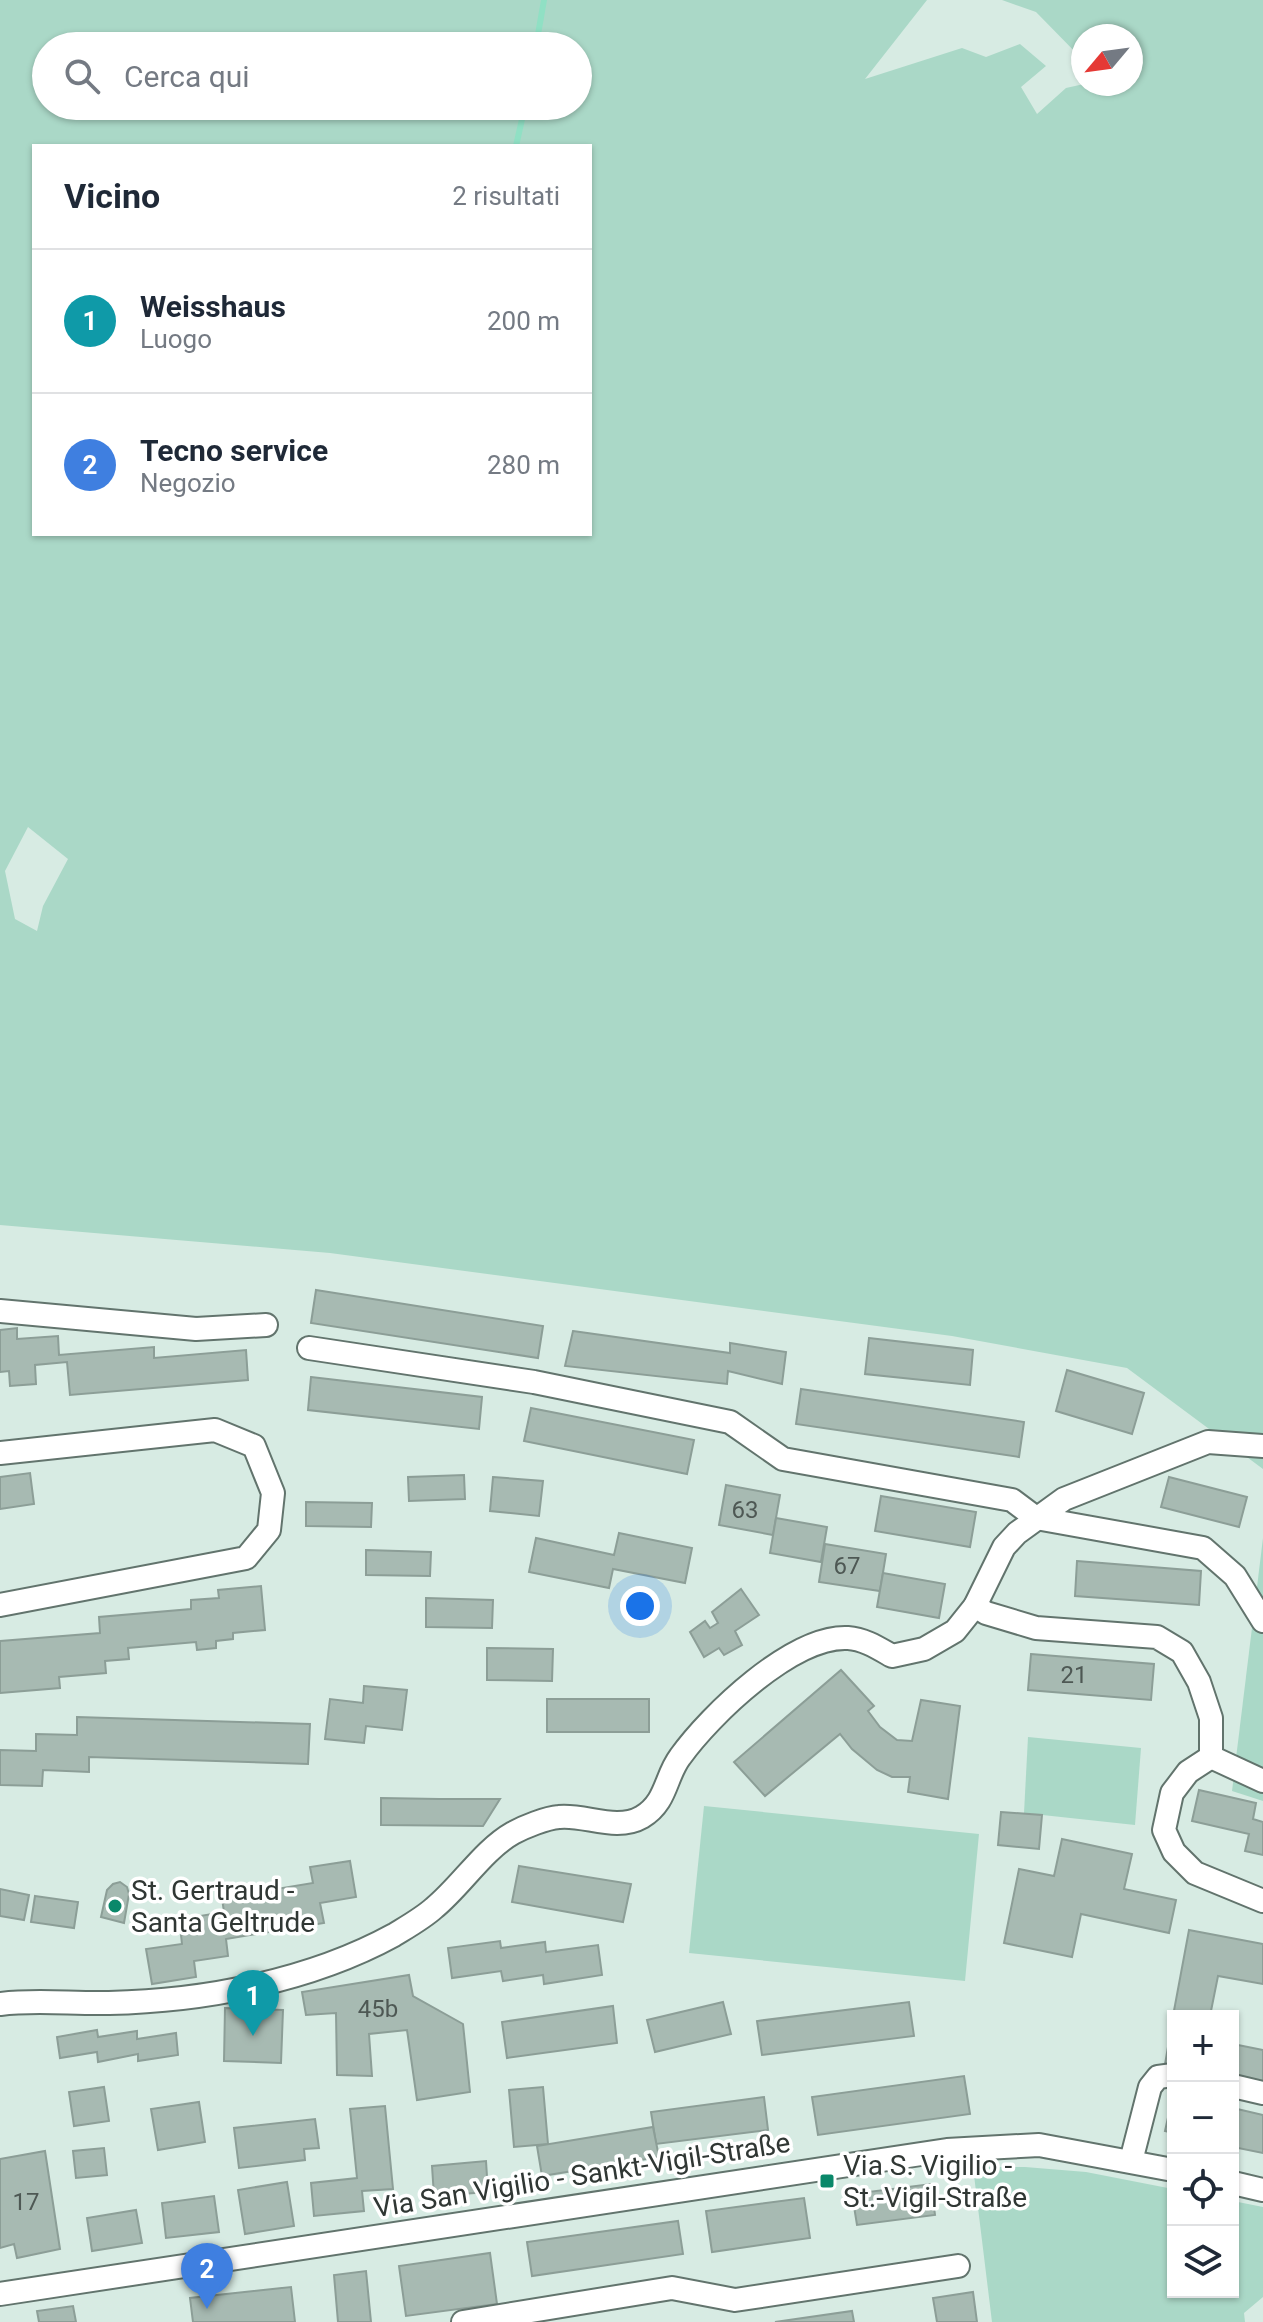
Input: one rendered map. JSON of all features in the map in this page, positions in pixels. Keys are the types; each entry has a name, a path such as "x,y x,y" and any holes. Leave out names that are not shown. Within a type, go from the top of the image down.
{"street":[{"path":"0,1311 196,1329 266,1325"},
{"path":"309,1348 534,1382 730,1422 783,1459 1012,1500 1036,1518 1203,1548 1235,1576 1263,1621"},
{"path":"0,1453 215,1430 254,1446 273,1493 269,1530 246,1558 0,1605"},
{"path":"0,2004 20,2001 110,2003 214,1993 305,1973 394,1935 434,1908 513,1833 558,1816 613,1823 641,1818 664,1796 678,1759 722,1708 791,1655 827,1640 849,1638 872,1645 892,1656 924,1649 955,1631 975,1606 1004,1547 1036,1518 1064,1499 1208,1442 1263,1446"},
{"path":"975,1606 986,1613 1036,1628 1157,1637 1182,1652 1199,1682 1211,1718 1211,1757"},
{"path":"1211,1757 1263,1781"},
{"path":"1211,1757 1188,1772 1172,1793 1164,1830 1174,1852 1195,1873 1263,1901"},
{"path":"1131,2161 1150,2087 1158,2077 1167,2076"},
{"path":"1239,2087 1263,2093"},
{"name":"Via San Vigilio - Sankt-Vigil-Straße","path":"0,2294 932,2152 1039,2145 1167,2169"},
{"path":"1239,2184 1263,2190"},
{"path":"463,2322 672,2288 735,2300 958,2266"}],"green space":[{"path":"0,0 927,0 865,79 962,48 986,57 1020,44 1046,66 1021,87 1037,114 1071,87 1071,96 1143,96 1143,24 1071,24 1071,48 1036,12 1002,0 1263,0 1263,1469 1127,1368 952,1336 330,1253 0,1225","holes":["28,827 68,859 43,906 37,931 15,919 5,871"]},
{"path":"1263,1538 1263,1801 1232,1791"},
{"path":"1028,1737 1141,1748 1135,1825 1024,1813"},
{"path":"704,1806 979,1834 965,1981 689,1953"},
{"path":"973,2167 1086,2172 1167,2188 1167,2298 1239,2298 1239,2202 1263,2207 1263,2297 1244,2313 1245,2322 992,2322"}],"building":[{"path":"316,1290 543,1326 538,1358 311,1323"},
{"path":"17,1328 17,1339 58,1336 59,1355 154,1347 154,1358 246,1350 248,1380 70,1395 67,1362 35,1365 36,1384 10,1386 9,1371 0,1372 0,1330"},
{"path":"573,1331 730,1353 730,1343 786,1352 782,1384 728,1371 727,1384 565,1366"},
{"path":"869,1338 973,1350 970,1385 865,1374"},
{"path":"1067,1370 1144,1393 1132,1434 1056,1411"},
{"path":"311,1377 482,1397 479,1429 308,1410"},
{"path":"801,1389 1024,1422 1019,1457 796,1424"},
{"path":"531,1408 694,1440 687,1474 524,1441"},
{"path":"30,1473 34,1504 0,1509 0,1477"},
{"path":"464,1475 465,1499 409,1501 408,1477"},
{"path":"493,1477 543,1481 539,1516 490,1511"},
{"path":"1169,1477 1247,1497 1239,1527 1161,1507"},
{"path":"726,1485 780,1495 773,1535 719,1525"},
{"path":"881,1496 976,1512 970,1547 875,1531"},
{"path":"306,1502 372,1503 371,1527 306,1526"},
{"path":"776,1518 827,1527 821,1562 770,1553"},
{"path":"619,1533 692,1548 685,1583 613,1569 609,1588 529,1572 536,1538 614,1555"},
{"path":"825,1544 886,1554 880,1591 819,1582"},
{"path":"366,1550 431,1552 430,1576 366,1575"},
{"path":"1077,1561 1201,1571 1199,1605 1075,1596"},
{"path":"883,1573 945,1584 939,1618 877,1607"},
{"path":"261,1586 265,1630 233,1633 233,1639 216,1641 216,1648 197,1650 196,1642 128,1648 129,1659 105,1661 106,1673 59,1677 60,1688 0,1693 0,1641 100,1633 99,1617 191,1609 191,1600 219,1598 218,1590"},
{"path":"741,1589 759,1615 735,1631 742,1645 724,1655 719,1648 704,1657 690,1632 705,1621 710,1628 718,1623 712,1612"},
{"path":"426,1598 493,1600 492,1628 426,1627"},
{"path":"487,1648 553,1649 552,1681 487,1680"},
{"path":"1031,1654 1154,1664 1151,1700 1028,1690"},
{"path":"841,1670 874,1706 868,1711 880,1727 897,1740 912,1741 921,1700 960,1706 948,1799 908,1792 910,1777 892,1777 877,1770 840,1734 765,1796 734,1762"},
{"path":"364,1686 407,1690 402,1730 366,1726 364,1743 325,1739 330,1699 363,1703"},
{"path":"547,1699 649,1699 649,1732 547,1732"},
{"path":"77,1717 310,1724 308,1764 89,1757 89,1772 43,1770 42,1786 0,1785 0,1750 36,1751 36,1734 77,1735"},
{"path":"1199,1790 1256,1803 1253,1819 1263,1822 1263,1855 1245,1851 1249,1834 1192,1821"},
{"path":"381,1798 500,1799 483,1826 381,1825"},
{"path":"1001,1812 1042,1815 1039,1849 998,1845"},
{"path":"1062,1839 1132,1854 1124,1889 1176,1900 1169,1933 1081,1914 1072,1957 1004,1943 1019,1869 1054,1876"},
{"path":"350,1861 356,1897 320,1903 324,1923 226,1939 228,1956 194,1961 196,1977 152,1984 146,1949 182,1944 181,1935 196,1933 194,1917 224,1912 222,1898 313,1883 310,1867"},
{"path":"519,1866 631,1884 623,1922 512,1902"},
{"name":"St. Gertraud - Santa Geltrude","path":"120,1882 127,1887 129,1894 124,1923 101,1917 107,1890"},
{"path":"0,1889 29,1895 24,1920 0,1916"},
{"path":"35,1896 78,1902 74,1928 31,1922"},
{"path":"1189,1930 1263,1944 1263,1984 1218,1976 1211,2010 1174,2010"},
{"path":"500,1941 501,1948 545,1942 546,1952 598,1945 602,1975 544,1984 543,1975 503,1981 501,1971 452,1978 448,1948"},
{"path":"409,1975 413,1996 463,2024 470,2092 417,2100 407,2030 369,2034 372,2076 337,2075 336,2013 306,2015 302,1992"},
{"path":"723,2002 731,2034 655,2052 647,2020"},
{"path":"909,2002 914,2036 762,2055 757,2021"},
{"path":"613,2006 617,2043 507,2058 502,2022"},
{"path":"225,2008 283,2010 281,2063 224,2061"},
{"path":"97,2030 98,2037 137,2031 137,2039 176,2033 178,2055 138,2061 138,2054 98,2062 97,2052 60,2058 57,2037"},
{"path":"1239,2045 1263,2050 1263,2088 1239,2083"},
{"path":"964,2076 970,2114 818,2135 812,2097"},
{"path":"104,2087 109,2121 74,2126 69,2092"},
{"path":"543,2087 548,2144 514,2147 509,2090"},
{"path":"764,2097 768,2130 656,2144 651,2112"},
{"path":"199,2102 205,2142 158,2150 151,2109"},
{"path":"385,2106 393,2189 362,2191 364,2211 314,2216 311,2183 357,2178 350,2109"},
{"path":"1239,2109 1263,2115 1263,2153 1239,2148"},
{"path":"315,2119 319,2148 304,2149 305,2160 239,2168 234,2128"},
{"path":"653,2127 659,2157 542,2176 537,2146"},
{"path":"104,2148 107,2175 76,2178 73,2151"},
{"path":"45,2151 60,2249 17,2258 14,2244 0,2248 0,2159"},
{"path":"486,2161 488,2192 434,2196 432,2166"},
{"path":"287,2182 294,2226 245,2234 238,2190"},
{"path":"931,2184 935,2215 857,2225 852,2194"},
{"path":"214,2196 219,2232 166,2238 162,2203"},
{"path":"804,2198 810,2238 712,2252 706,2211"},
{"path":"136,2210 142,2243 92,2251 87,2218"},
{"path":"678,2221 683,2254 532,2276 527,2242"},
{"path":"490,2253 497,2304 406,2316 399,2266"},
{"path":"366,2271 371,2322 338,2322 334,2275"},
{"path":"291,2287 295,2322 193,2322 190,2298"},
{"path":"973,2292 977,2322 937,2322 933,2298"},
{"path":"73,2306 76,2322 39,2322 37,2311"},
{"path":"852,2311 854,2322 775,2322"}],"waterway":[{"path":"538,32 544,0"},
{"path":"516,144 522,120"}],"place":[{"name":"St. Gertraud - Santa Geltrude","path":"115,1906"},
{"name":"Weisshaus","path":"253,2036"},
{"name":"Via S. Vigilio - St.-Vigil-Straße","path":"827,2181"},
{"name":"Tecno service","path":"207,2309"}]}
